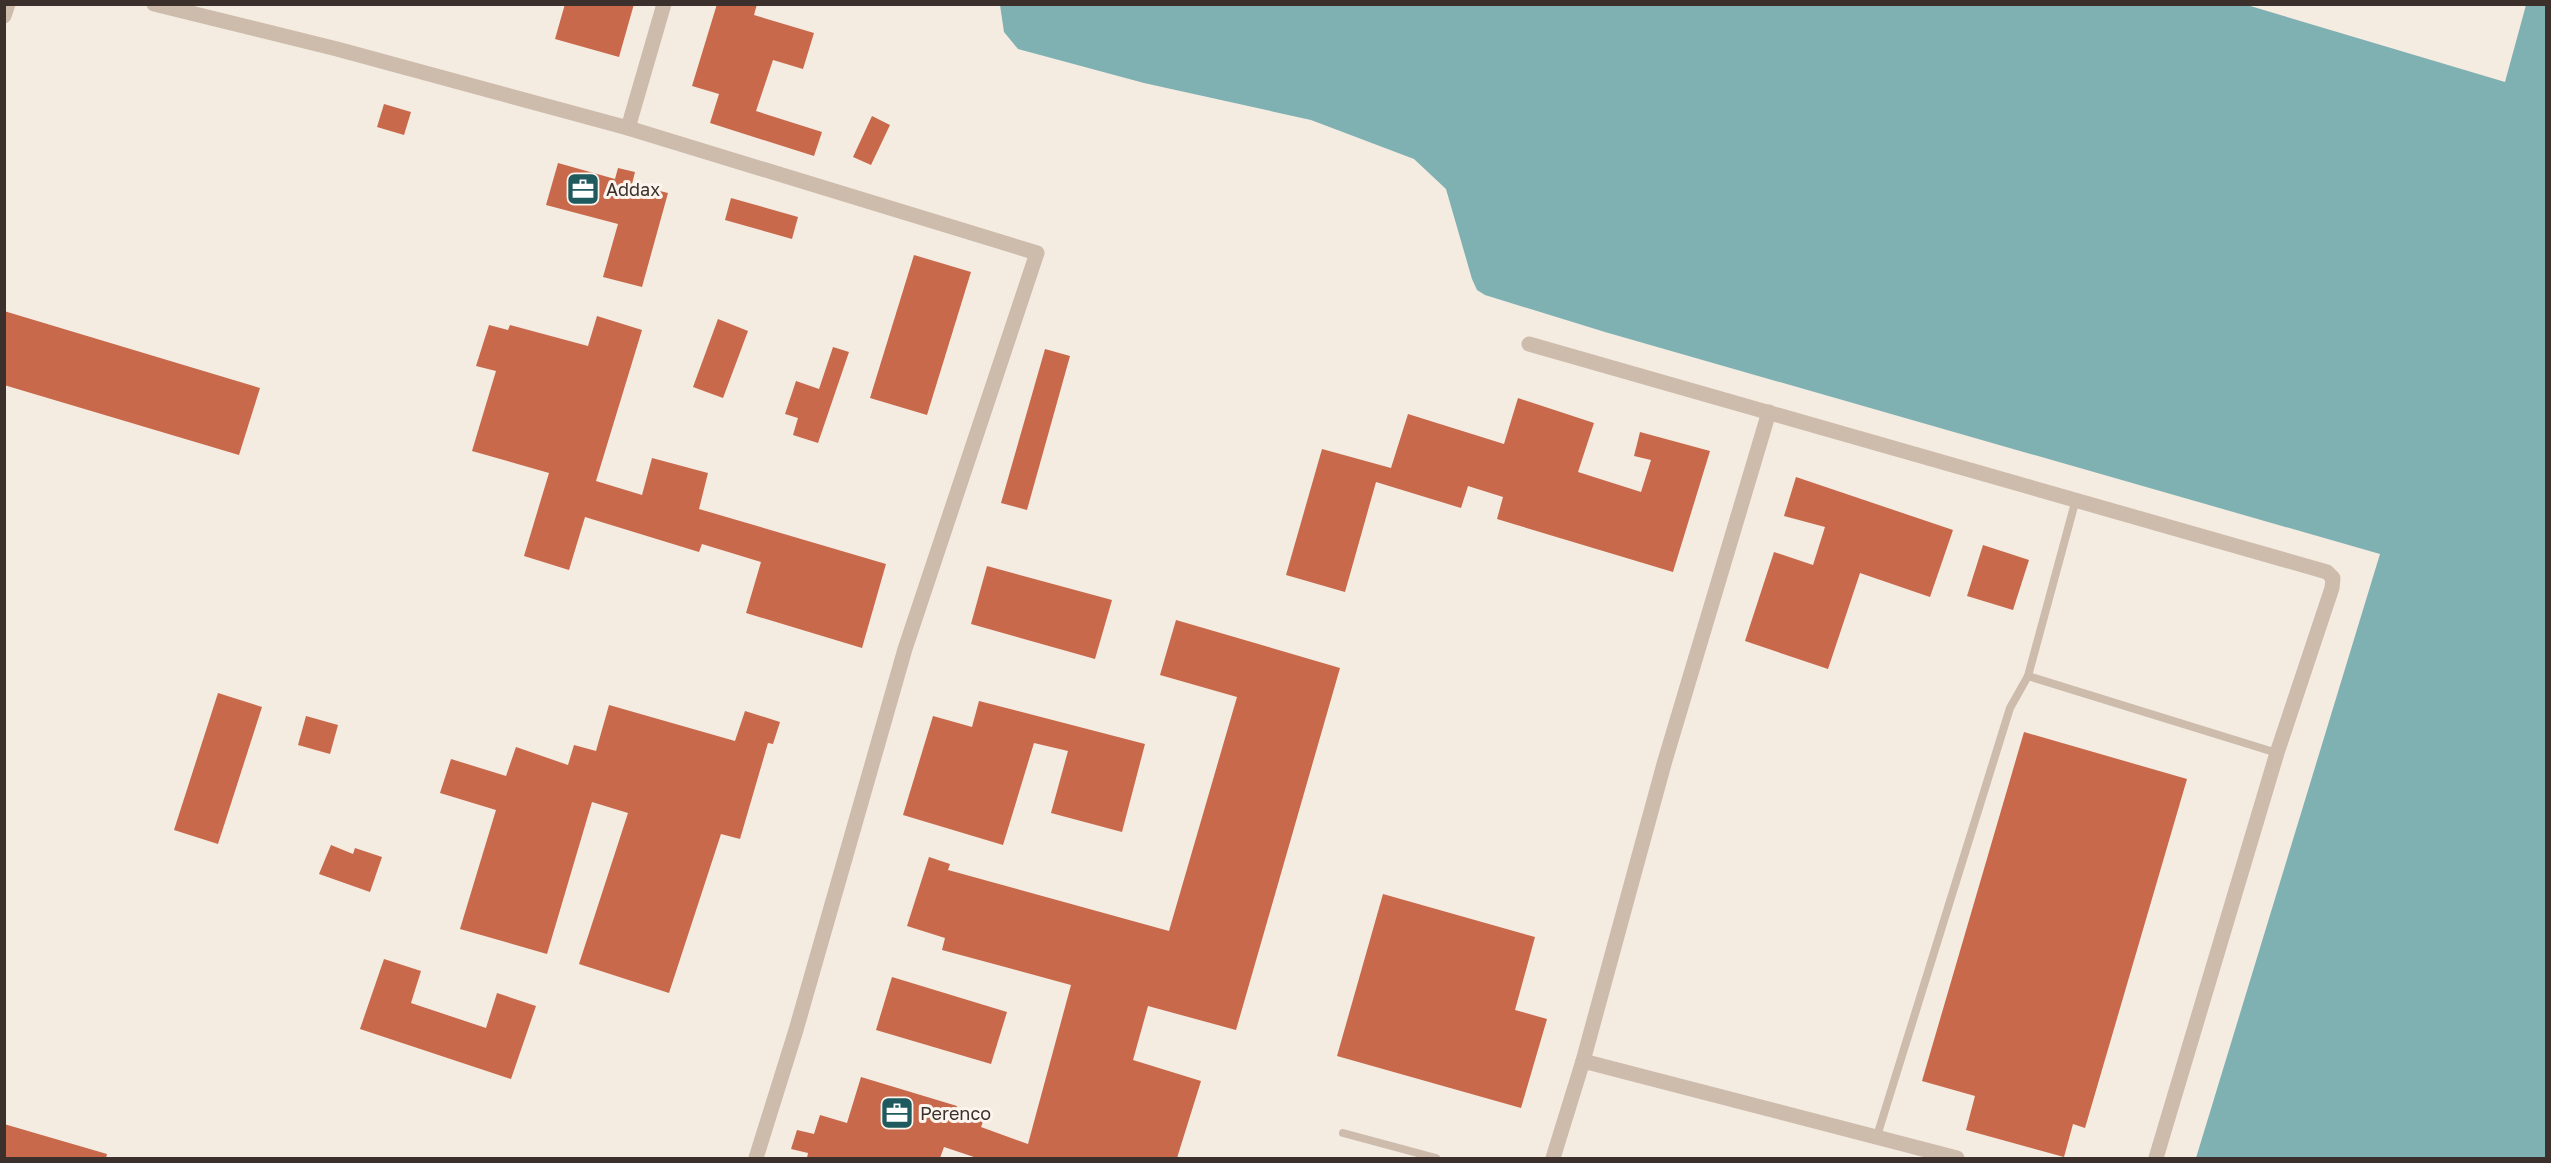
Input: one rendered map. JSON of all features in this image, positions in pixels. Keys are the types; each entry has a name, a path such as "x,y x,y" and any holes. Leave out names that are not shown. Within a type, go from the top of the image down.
{"street":[{"path":"4,16 8,4"},
{"path":"154,4 337,49 628,128 1037,253 905,649 796,1030 756,1158"},
{"path":"628,128 664,4"},
{"path":"1529,344 2327,572 2333,578 2332,588 2277,753 2156,1158"},
{"path":"1553,1158 1583,1061 1664,764 1769,412"},
{"path":"1583,1061 1957,1158"}],"lane":[{"path":"1877,1136 2010,708 2028,676 2076,499"},
{"path":"2028,676 2277,753"},
{"path":"1344,1133 1436,1158"}],"water":[{"path":"1000,5 2247,5 2505,82 2526,5 2546,5 2546,1158 2196,1158 2380,554 1605,332 1485,295 1477,290 1472,279 1446,189 1414,159 1311,120 1144,83 1018,49 1004,32"}],"building":[{"path":"565,4 634,4 619,57 555,39"},
{"path":"717,4 757,4 754,15 814,33 803,69 773,60 756,111 822,132 814,156 710,123 719,94 692,86"},
{"path":"384,104 411,112 404,135 377,127"},
{"path":"872,116 890,125 871,165 853,157"},
{"path":"558,163 615,179 618,168 635,172 632,184 668,193 642,287 603,277 618,224 546,205"},
{"path":"731,198 798,217 792,239 725,220"},
{"path":"914,255 971,272 927,415 870,398"},
{"path":"4,311 260,388 239,455 4,385"},
{"path":"597,316 642,330 596,481 642,495 652,458 708,473 699,509 886,564 862,648 746,613 761,562 702,544 699,552 585,517 569,570 524,556 549,473 472,451 496,371 476,366 489,325 508,330 510,325 588,346"},
{"path":"718,319 748,331 723,398 693,387"},
{"path":"833,347 849,352 818,443 793,435 798,418 785,414 796,381 819,389"},
{"path":"1045,349 1070,356 1027,510 1001,503"},
{"path":"1518,398 1594,423 1578,472 1641,492 1651,460 1634,456 1640,432 1710,451 1673,572 1497,519 1503,497 1468,486 1461,508 1376,482 1345,592 1286,575 1322,449 1391,468 1408,414 1504,444"},
{"path":"1796,477 1953,530 1930,597 1860,573 1828,669 1745,641 1774,552 1813,565 1825,527 1784,516"},
{"path":"1983,545 2029,560 2013,610 1967,596"},
{"path":"987,566 1112,600 1095,659 971,624"},
{"path":"1176,620 1340,668 1236,1030 1148,1006 1133,1060 1201,1081 1177,1158 977,1158 944,1147 940,1158 807,1158 808,1153 791,1149 797,1130 814,1134 820,1115 847,1123 861,1077 957,1106 956,1109 984,1119 981,1127 1028,1144 1071,985 942,950 945,938 907,926 929,857 950,864 948,870 1169,931 1237,697 1160,675"},
{"path":"218,693 262,707 218,844 174,830"},
{"path":"979,701 1145,744 1122,832 1051,813 1068,751 1034,743 1003,845 903,815 933,716 972,727"},
{"path":"609,705 735,741 745,711 780,722 773,744 768,743 740,839 721,834 669,993 579,964 628,813 592,802 547,954 460,929 496,810 440,793 451,759 506,776 516,747 568,765 574,745 596,751"},
{"path":"306,716 338,725 330,754 298,745"},
{"path":"2024,732 2187,779 2085,1128 2073,1124 2064,1157 1966,1130 1975,1096 1922,1081"},
{"path":"331,845 353,854 355,848 382,857 370,892 319,874"},
{"path":"1383,894 1535,937 1515,1010 1547,1019 1521,1108 1337,1056"},
{"path":"384,959 421,971 411,1003 486,1028 497,993 536,1006 511,1079 360,1029"},
{"path":"892,977 1007,1012 991,1064 876,1030"},
{"path":"4,1124 107,1154 106,1158 4,1158"}],"place":[{"name":"Addax","path":"583,189"},
{"name":"Perenco","path":"897,1113"}]}
